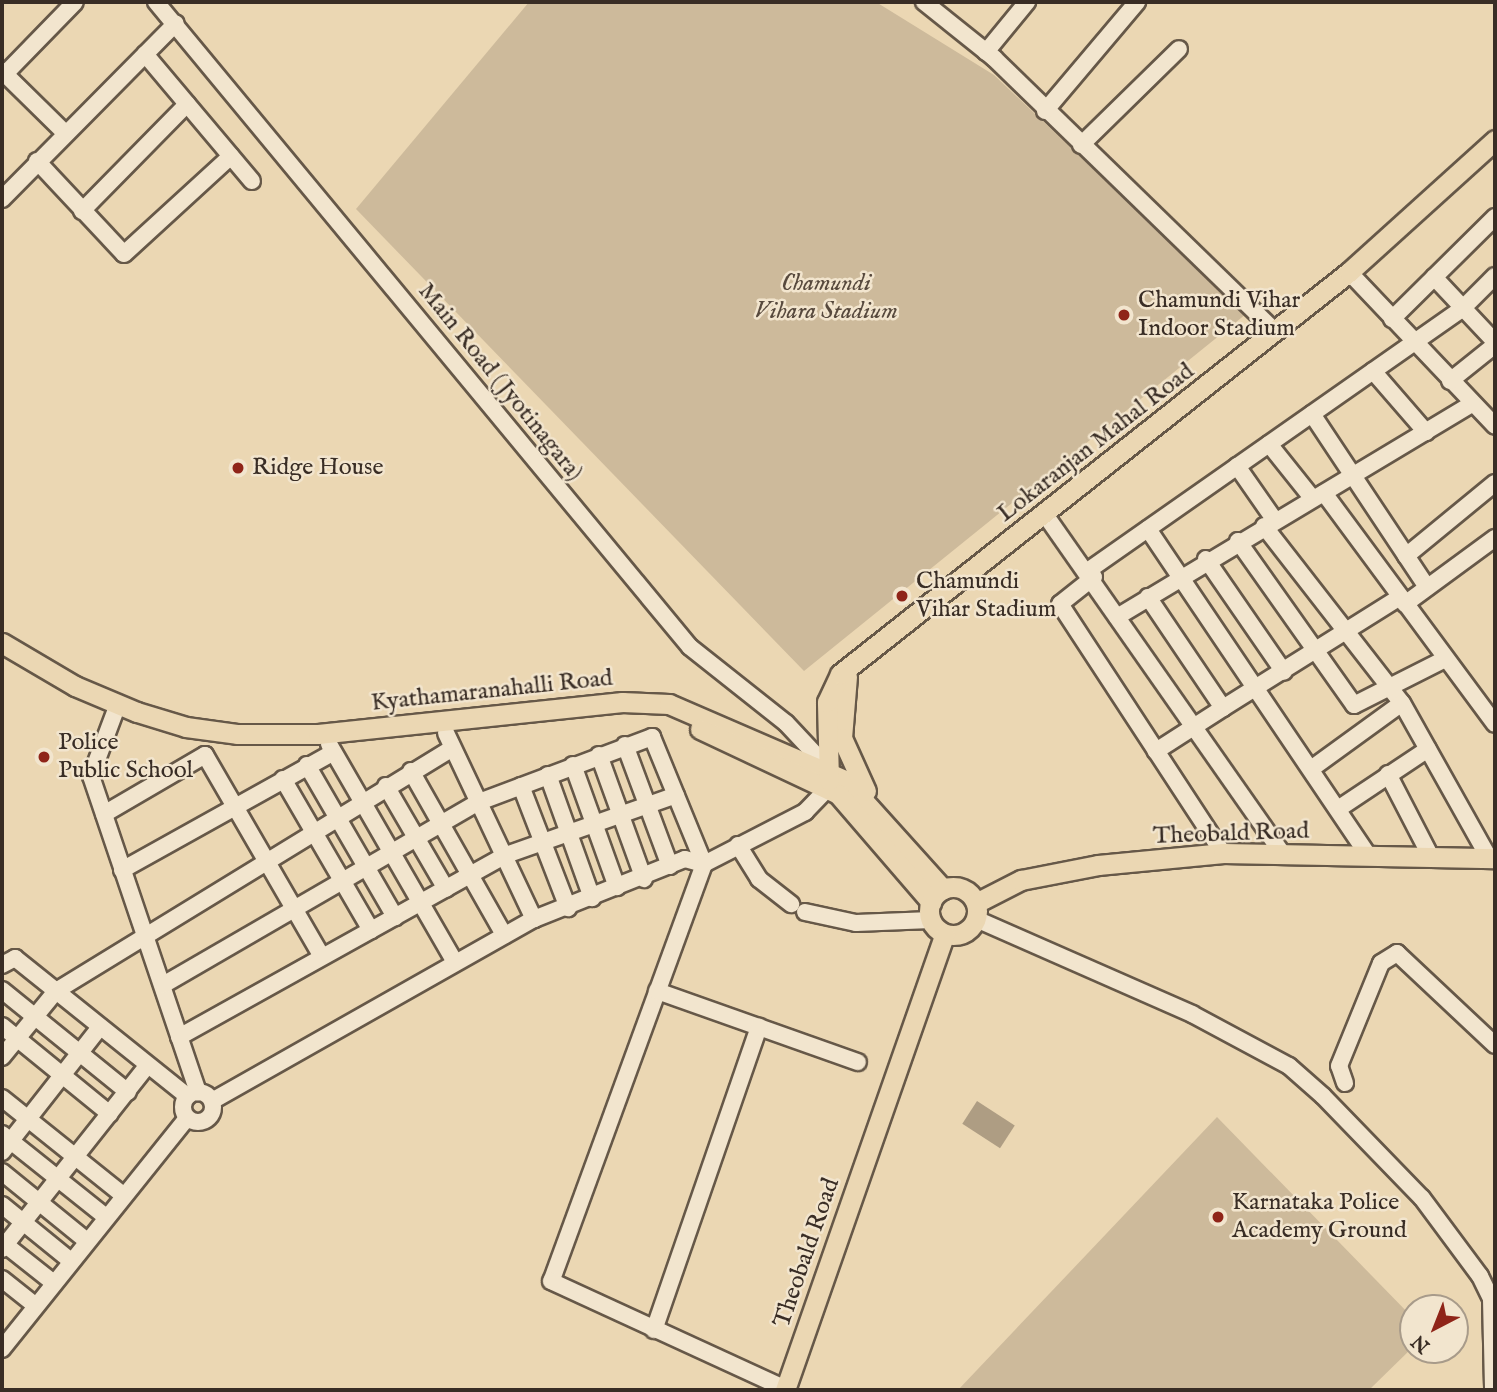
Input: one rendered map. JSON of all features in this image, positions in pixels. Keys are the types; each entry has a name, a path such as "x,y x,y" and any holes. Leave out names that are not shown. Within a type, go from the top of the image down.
{"main road":[{"name":"Lokaranjan Mahal Road","path":"829,779 827,702 836,680 848,668 1046,516 1349,272 1495,140"},
{"name":"Kyathamaranahalli Road","path":"2,643 115,710 186,727 237,734 318,734 653,701 684,709 829,779 880,818 937,911"},
{"name":"Kyathamaranahalli Road","path":"2,656 182,739 233,746 330,749 448,741 619,713 666,715 829,779"},
{"path":"848,668 840,715 842,738 880,818"},
{"path":"829,779 937,911 974,905"},
{"name":"Theobald Road","path":"786,1390 937,911 964,933 974,905 1003,879 1021,880 1098,865 1223,853 1492,858"}],"street":[{"path":"64,132 3,72 75,2"},
{"name":"Main Road (Jyotinagara)","path":"156,2 176,23 641,592 690,647 786,723 829,779"},
{"path":"924,2 986,52 1275,331"},
{"path":"986,52 1027,2"},
{"path":"1045,111 1137,2"},
{"path":"2,199 8,181 37,161 176,23"},
{"path":"1081,145 1179,49"},
{"path":"145,54 252,181"},
{"path":"82,211 187,104"},
{"path":"37,161 124,254 231,156"},
{"path":"1392,319 1495,217"},
{"path":"1349,272 1413,343 1495,426"},
{"path":"1223,853 1060,604 1091,573 1148,529 1463,308 1495,276"},
{"path":"1434,277 1495,344 1450,381"},
{"path":"1373,371 1426,432"},
{"path":"1117,617 1206,559 1352,477 1472,404"},
{"path":"1312,414 1427,587"},
{"path":"1269,444 1318,496 1495,724"},
{"path":"1237,467 1269,522 1346,634 1402,703 1492,858"},
{"path":"1406,556 1495,483"},
{"path":"1046,516 1091,573 1117,617 1283,854"},
{"path":"1148,529 1368,855"},
{"path":"1156,751 1257,687 1427,587 1495,538"},
{"path":"1238,541 1354,705 1445,659"},
{"path":"1206,559 1284,672"},
{"path":"1148,597 1223,708"},
{"path":"1311,769 1402,703"},
{"path":"2,1349 187,1118 193,1094 163,985 91,776 115,710"},
{"path":"163,985 478,802 648,735 656,741 704,864"},
{"path":"2,1058 56,991 411,771 448,741 506,855 534,919"},
{"path":"625,745 670,866"},
{"path":"122,870 283,779 330,749 454,962"},
{"path":"1338,809 1428,749"},
{"path":"104,814 203,754 322,957"},
{"path":"599,755 644,878"},
{"path":"307,765 395,917"},
{"path":"573,765 617,887"},
{"path":"411,771 504,935"},
{"path":"1388,774 1431,857"},
{"path":"548,775 592,898"},
{"path":"283,779 371,930"},
{"path":"786,1390 551,1281 704,864 805,812 829,779"},
{"path":"386,786 446,889"},
{"path":"521,786 568,908"},
{"path":"179,1037 506,855 676,795"},
{"path":"738,845 759,879 791,904"},
{"path":"212,1101 534,919 644,878 685,859 704,864"},
{"path":"974,905 1192,1014 1289,1066 1323,1096 1422,1198 1480,1276 1491,1299 1493,1390"},
{"path":"806,912 856,923 937,911"},
{"path":"1345,1083 1339,1066 1381,962 1397,953 1495,1045"},
{"path":"2,965 15,958 147,1066 193,1094 212,1101"},
{"path":"2,990 128,1092"},
{"path":"657,991 858,1062"},
{"path":"2,1026 110,1114"},
{"path":"100,1027 28,1119 5,1142 106,1217"},
{"path":"654,1330 758,1027"},
{"path":"54,1283 3,1245 59,1180 147,1066"},
{"path":"2,1098 123,1195"},
{"path":"187,1118 198,1123 209,1119 212,1101"},
{"path":"2,1172 87,1241"},
{"path":"2,1205 71,1261"},
{"path":"2,1279 36,1306"},
{"path":"2,1320 16,1331"}],"green space":[{"name":"Chamundi Vihara Stadium","path":"529,2 876,2 994,75 1246,314 804,671 356,209"},
{"name":"Karnataka Police Academy Ground","path":"1217,1117 1399,1304 1399,1361 1369,1390 958,1390"}],"shaded area":[{"path":"977,1101 1015,1126 1000,1148 962,1124"}],"place":[{"name":"Chamundi Vihar Indoor Stadium","path":"1124,315"},
{"name":"Ridge House","path":"238,468"},
{"name":"Chamundi Vihar Stadium","path":"902,596"},
{"name":"Police Public School","path":"44,757"},
{"name":"Karnataka Police Academy Ground","path":"1218,1217"}]}
